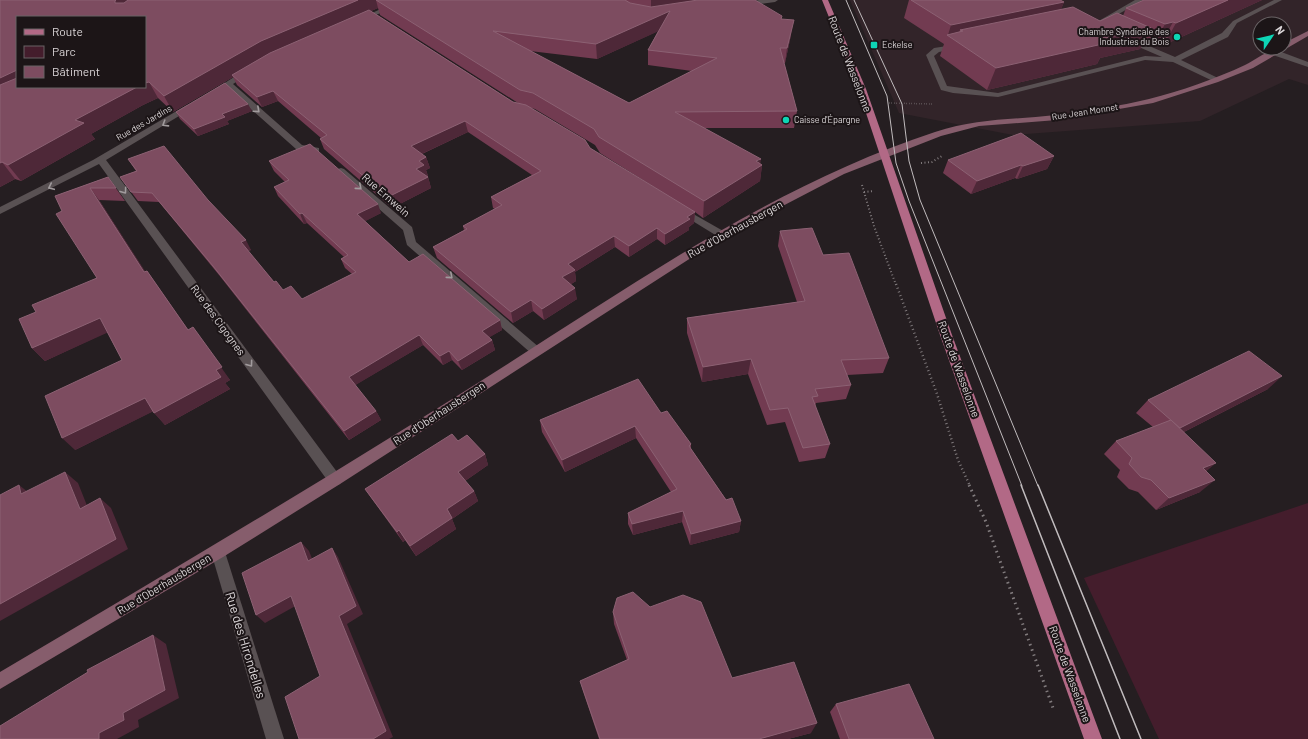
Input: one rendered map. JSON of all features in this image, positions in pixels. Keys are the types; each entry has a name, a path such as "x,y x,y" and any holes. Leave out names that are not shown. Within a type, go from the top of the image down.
{"main road":[{"name":"Route de Wasselonne","path":"825,0 862,89 894,188 1093,739"}],"street":[{"path":"351,24 406,0"},
{"path":"740,5 775,0"},
{"path":"1103,28 1096,25 1140,0"},
{"path":"968,44 937,50 930,55 944,88 948,90 998,95 1145,58 1174,60 1225,34 1235,22 1278,0"},
{"path":"372,15 380,20"},
{"path":"1118,34 1215,80"},
{"path":"1292,42 1308,34"},
{"name":"Rue Jean Monnet","path":"883,154 938,134 980,123 1032,120 1150,101 1215,80 1250,66 1267,56"},
{"path":"1289,56 1308,65"},
{"path":"208,96 259,66"},
{"path":"228,84 299,147 316,150 322,155"},
{"name":"Rue des Jardins","path":"0,211 101,160 195,104"},
{"name":"Rue d'Oberhausbergen","path":"0,680 218,552 335,480 721,234 841,172 883,154"},
{"name":"Rue des Cigognes","path":"101,160 335,480"},
{"name":"Rue Ernwein","path":"334,165 408,229 411,243 536,351"},
{"path":"672,204 721,234"},
{"name":"Rue des Hirondelles","path":"218,552 275,739"}],"path":[{"path":"915,162 932,162 946,152"},
{"path":"864,192 894,188"}],"shaded area":[{"path":"850,0 1308,0 1308,85 1289,79 1200,121 1013,135 899,113"}],"green space":[{"path":"1308,503 1308,739 1159,739 1084,578"}],"building":[{"path":"0,0 116,0 115,3 124,3 128,0 358,0 261,41 164,96 149,82 146,83 146,16 16,16 16,70 0,78"},
{"path":"376,0 625,0 630,3 651,7 698,0 755,0 782,16 781,19 794,20 787,48 780,48 797,111 675,112 761,159 756,161 762,165 704,201 599,137 594,129 533,93 520,90","holes":["670,11 648,50 717,58 629,103 493,31 596,44"]},
{"path":"911,0 1060,0 1064,2 951,25"},
{"path":"1144,0 1228,0 1176,23 1173,22 1165,24 1126,8"},
{"path":"1073,7 1100,21 1117,13 1151,28 1101,39 1107,43 996,68 947,35 963,31 960,30"},
{"path":"369,10 513,102 526,105 585,140 590,148 695,212 687,217 690,219 665,234 657,228 629,246 614,236 568,264 575,270 562,277 575,288 542,309 531,300 511,312 433,247 467,229 463,226 502,205 491,197 541,171 465,121 411,146 426,157 419,161 424,165 416,169 428,177 388,197 320,139 327,135 273,91 257,97 232,75 270,53"},
{"path":"16,78 16,88 135,88 75,120 84,123 8,165 2,162 0,163 0,85"},
{"path":"225,83 248,104 222,114 225,117 194,129 176,112"},
{"path":"1021,133 1054,156 1023,166 1021,165 977,181 948,160"},
{"path":"310,144 378,204 357,214 409,262 423,254 500,320 482,331 492,340 458,361 449,351 440,356 419,335 349,377 376,411 344,431 213,266 152,193 131,192 120,177 137,171 128,159 164,146 208,200 246,240 241,242 274,282 276,281 283,290 291,286 302,299 356,272 341,259 348,255 302,213 300,214 274,187 289,180 269,161"},
{"path":"108,177 116,188 90,188 144,272 147,271 188,330 193,327 222,367 216,370 221,377 154,413 145,398 62,438 45,396 122,360 100,318 32,348 19,319 36,312 32,305 97,278 56,214 62,211 55,196"},
{"path":"812,228 823,255 849,253 889,358 841,360 851,385 815,389 818,396 812,397 830,444 803,448 788,408 770,410 751,359 703,367 687,318 805,301 780,231"},
{"path":"1249,351 1282,376 1180,428 1148,400"},
{"path":"638,379 661,413 667,411 691,444 689,446 726,500 732,498 741,521 691,534 683,511 632,524 628,513 677,489 635,426 562,460 540,420"},
{"path":"1171,420 1216,463 1203,468 1215,480 1169,498 1151,480 1141,477 1129,464 1132,458 1116,441"},
{"path":"452,434 458,441 467,435 485,454 458,472 474,491 447,509 452,518 410,546 399,530 397,532 365,489"},
{"path":"65,472 80,509 100,498 116,539 0,604 0,495 19,485 21,494"},
{"path":"301,542 308,561 332,548 356,606 339,616 386,731 373,739 299,739 285,697 320,676 291,596 256,615 242,573"},
{"path":"633,592 650,607 683,595 701,602 732,678 794,662 817,723 759,739 600,739 580,681 629,659 613,612 617,598"},
{"path":"153,635 165,690 123,713 124,720 99,733 99,739 0,739 0,726 88,672 87,670"},
{"path":"909,684 934,739 849,739 836,704"}],"tram line":[{"path":"846,0 887,96 896,163 909,201 1022,486"},
{"path":"854,0 902,104 909,161 920,200 1038,486"},
{"path":"1021,485 1120,739"},
{"path":"1038,485 1141,739"}],"place":[{"name":"Chambre Syndicale des Industries du Bois","path":"1177,37"},
{"name":"Eckelse","path":"874,45"},
{"name":"Caisse d'Épargne","path":"786,120"}]}
